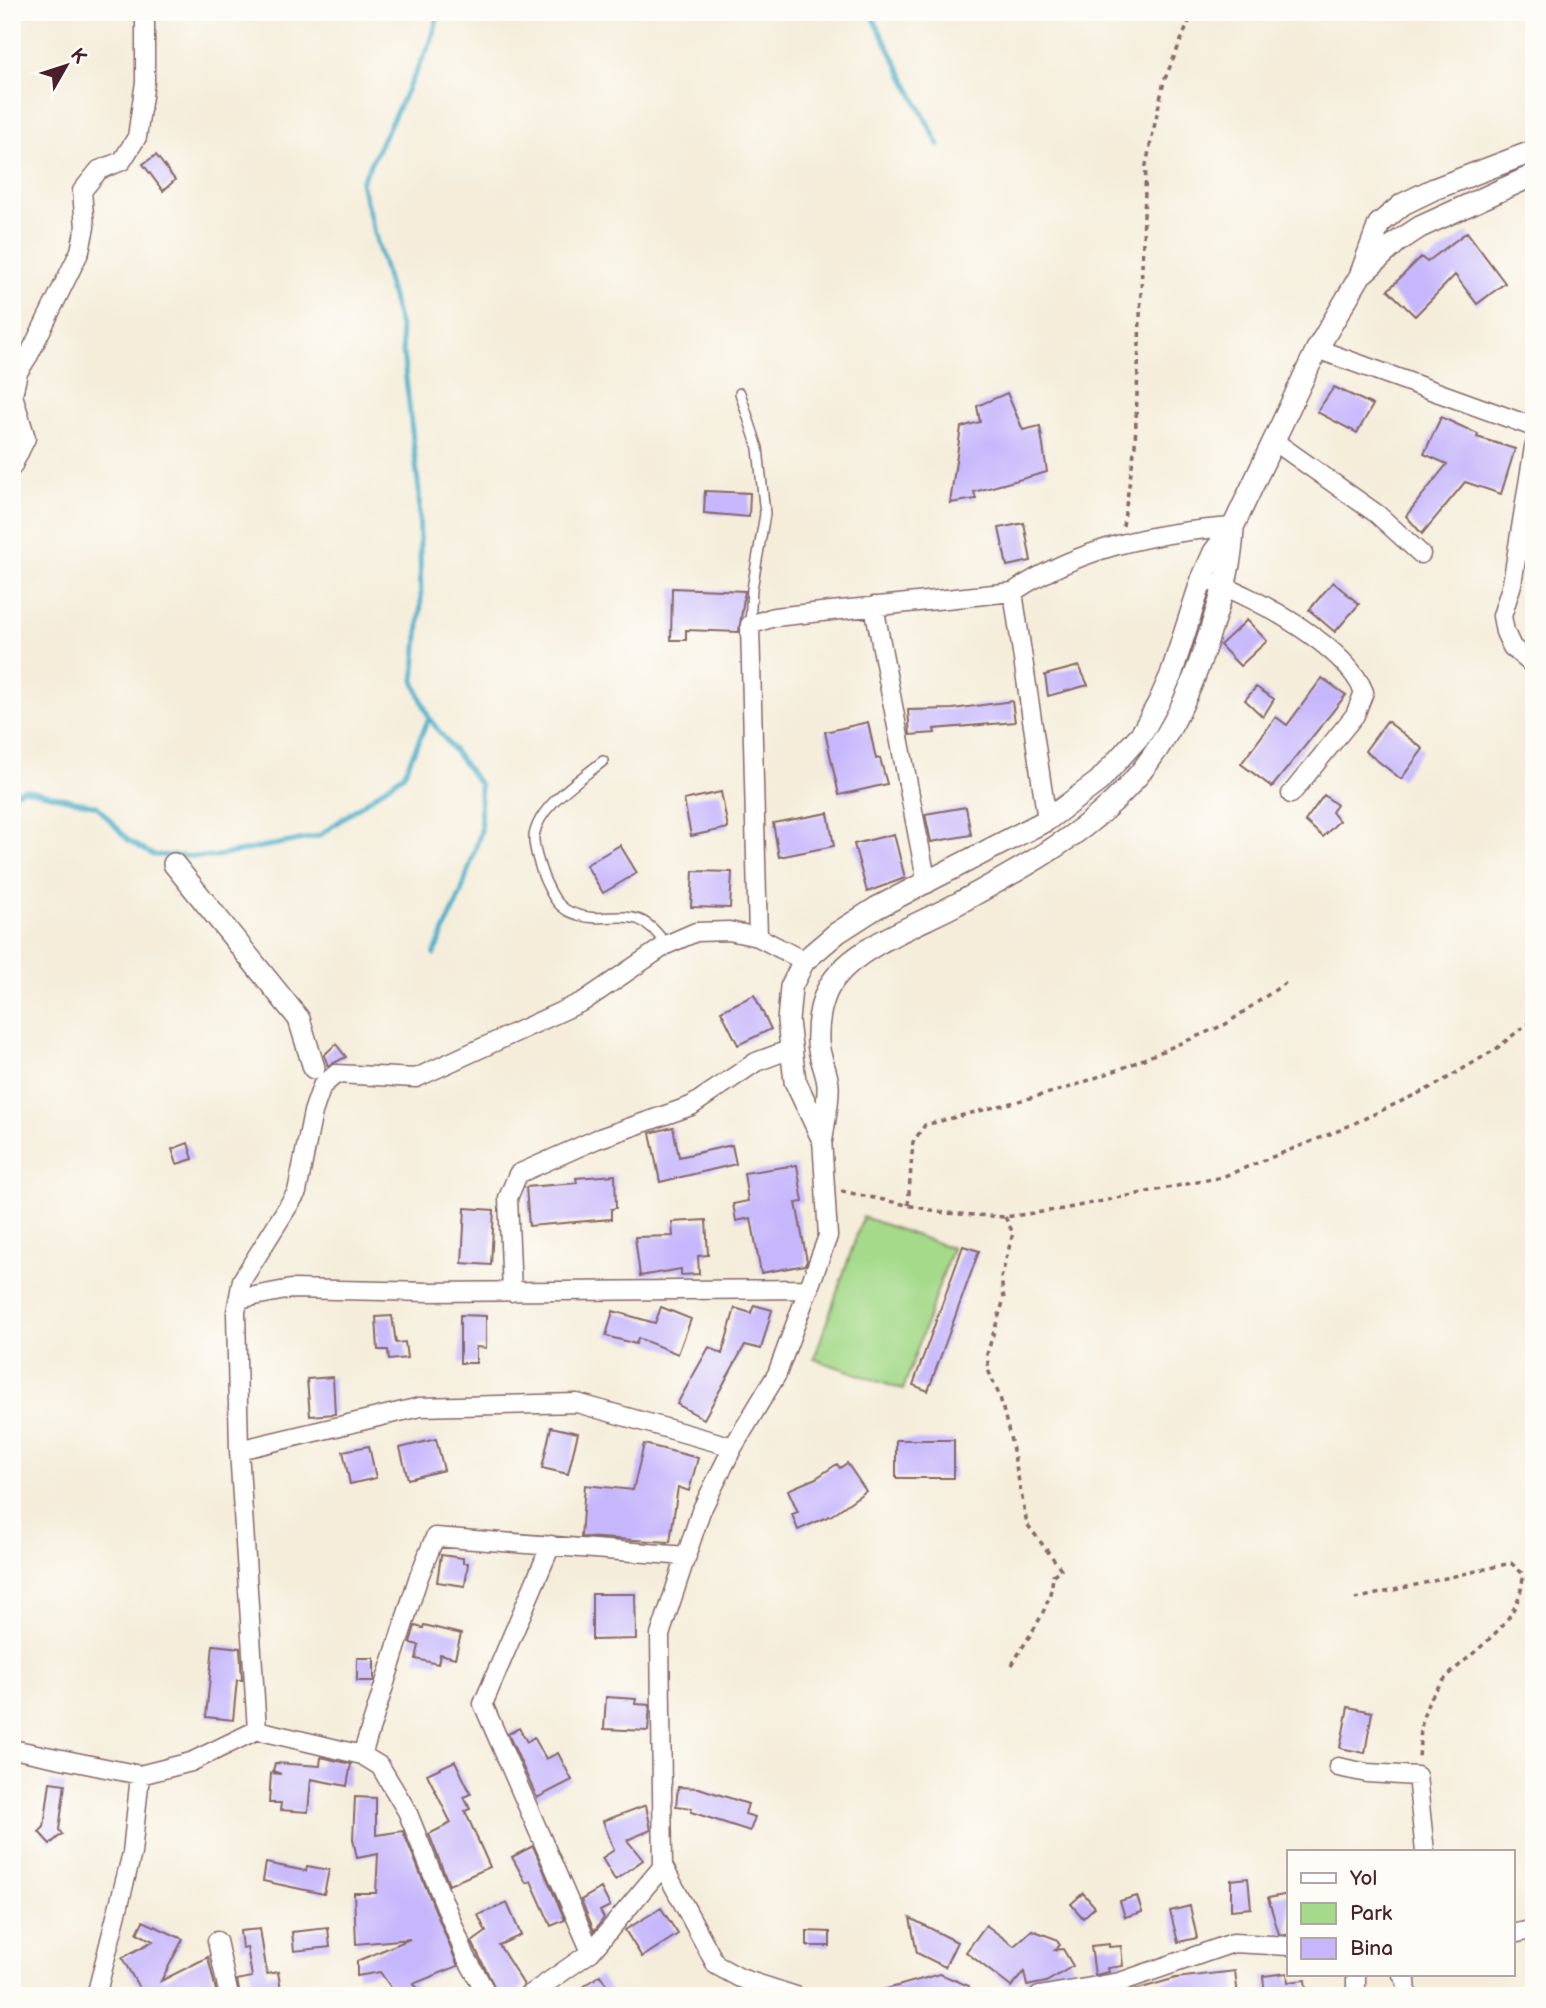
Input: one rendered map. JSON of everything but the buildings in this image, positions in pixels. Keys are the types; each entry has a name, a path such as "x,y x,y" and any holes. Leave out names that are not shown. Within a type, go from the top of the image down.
{"street":[{"path":"12,467 26,438 13,395 18,372 80,251 85,227 82,191 99,170 122,161 137,137 145,82 145,12"},
{"path":"822,1138 795,1081 788,1021 791,986 804,961 847,926 1047,820 1099,781 1142,733 1171,675 1202,579 1214,552 1233,527 1317,349 1360,276 1379,224 1403,204 1446,184 1534,151"},
{"path":"1360,276 1397,242 1420,227 1534,175"},
{"path":"1317,349 1534,427"},
{"path":"1274,441 1377,514 1422,554"},
{"path":"1534,447 1512,584 1502,616 1504,632 1512,647 1534,666"},
{"path":"758,937 750,625 774,617 1013,592 1044,572 1121,542 1188,530 1233,527"},
{"path":"796,1996 740,1978 716,1965 663,1866 660,1635 701,1511 733,1447 777,1374 828,1236 822,1138 828,1085 818,1044 821,1006 835,978 856,959 1021,869 1075,835 1131,785 1162,745 1188,698 1232,559 1233,527"},
{"path":"1202,579 1224,586 1314,635 1359,678 1364,692 1354,715 1292,794"},
{"path":"1013,592 1047,820"},
{"path":"874,606 927,884"},
{"path":"174,864 299,1019 318,1077 297,1192 242,1280 236,1312 239,1450 257,1730"},
{"path":"318,1077 336,1074 416,1078 584,1000 666,944 696,932 729,931 758,937 804,961"},
{"path":"512,1292 508,1198 518,1174 597,1139 691,1106 756,1062 791,1049"},
{"path":"239,1299 291,1289 512,1292 809,1289"},
{"path":"239,1450 420,1407 577,1403 733,1447"},
{"path":"362,1755 418,1579 435,1537 687,1556"},
{"path":"551,1545 483,1704 591,1952"},
{"path":"12,1748 140,1775 191,1762 257,1730 362,1755 380,1766 407,1811 466,1958 488,1996"},
{"path":"1338,1767 1367,1773 1417,1776 1425,1850"},
{"path":"96,1996 132,1853 140,1775"},
{"path":"528,1996 551,1990 591,1952 663,1866"},
{"path":"1514,1934 1534,1929"},
{"path":"217,1941 229,1996"},
{"path":"1039,1996 1120,1982 1233,1943 1287,1946"},
{"path":"1356,1976 1356,1996"},
{"path":"1403,1976 1406,1980 1407,1996"}],"lane":[{"path":"740,393 758,448 765,514 752,589 750,625"},
{"path":"603,761 562,795 542,817 534,837 540,865 551,896 569,912 602,918 641,918 655,928 666,944"}],"path":[{"path":"1121,542 1135,444 1146,165 1164,81 1193,12"},
{"path":"908,1205 913,1142 925,1125 1065,1089 1125,1067 1226,1024 1288,981"},
{"path":"825,1187 945,1213 1005,1217 1063,1209 1222,1177 1340,1130 1436,1085 1496,1049 1534,1018"},
{"path":"1005,1217 1013,1233 1001,1278 1004,1299 990,1335 987,1354 989,1372 1000,1398 1012,1445 1027,1524 1061,1569 1053,1575 1052,1595 1047,1611 1011,1667"},
{"path":"1355,1600 1511,1563 1523,1574 1523,1589 1508,1618 1482,1649 1448,1678 1427,1706 1417,1776"}],"green space":[{"path":"863,1217 952,1248 903,1390 814,1359"}],"waterway":[{"path":"434,954 461,893 481,831 480,785 429,718 414,681 421,603 419,491 400,327 361,183 431,42 439,12"},
{"path":"870,12 939,145"},
{"path":"12,794 24,789 97,806 128,840 153,855 212,857 319,836 404,774 429,718"}]}
